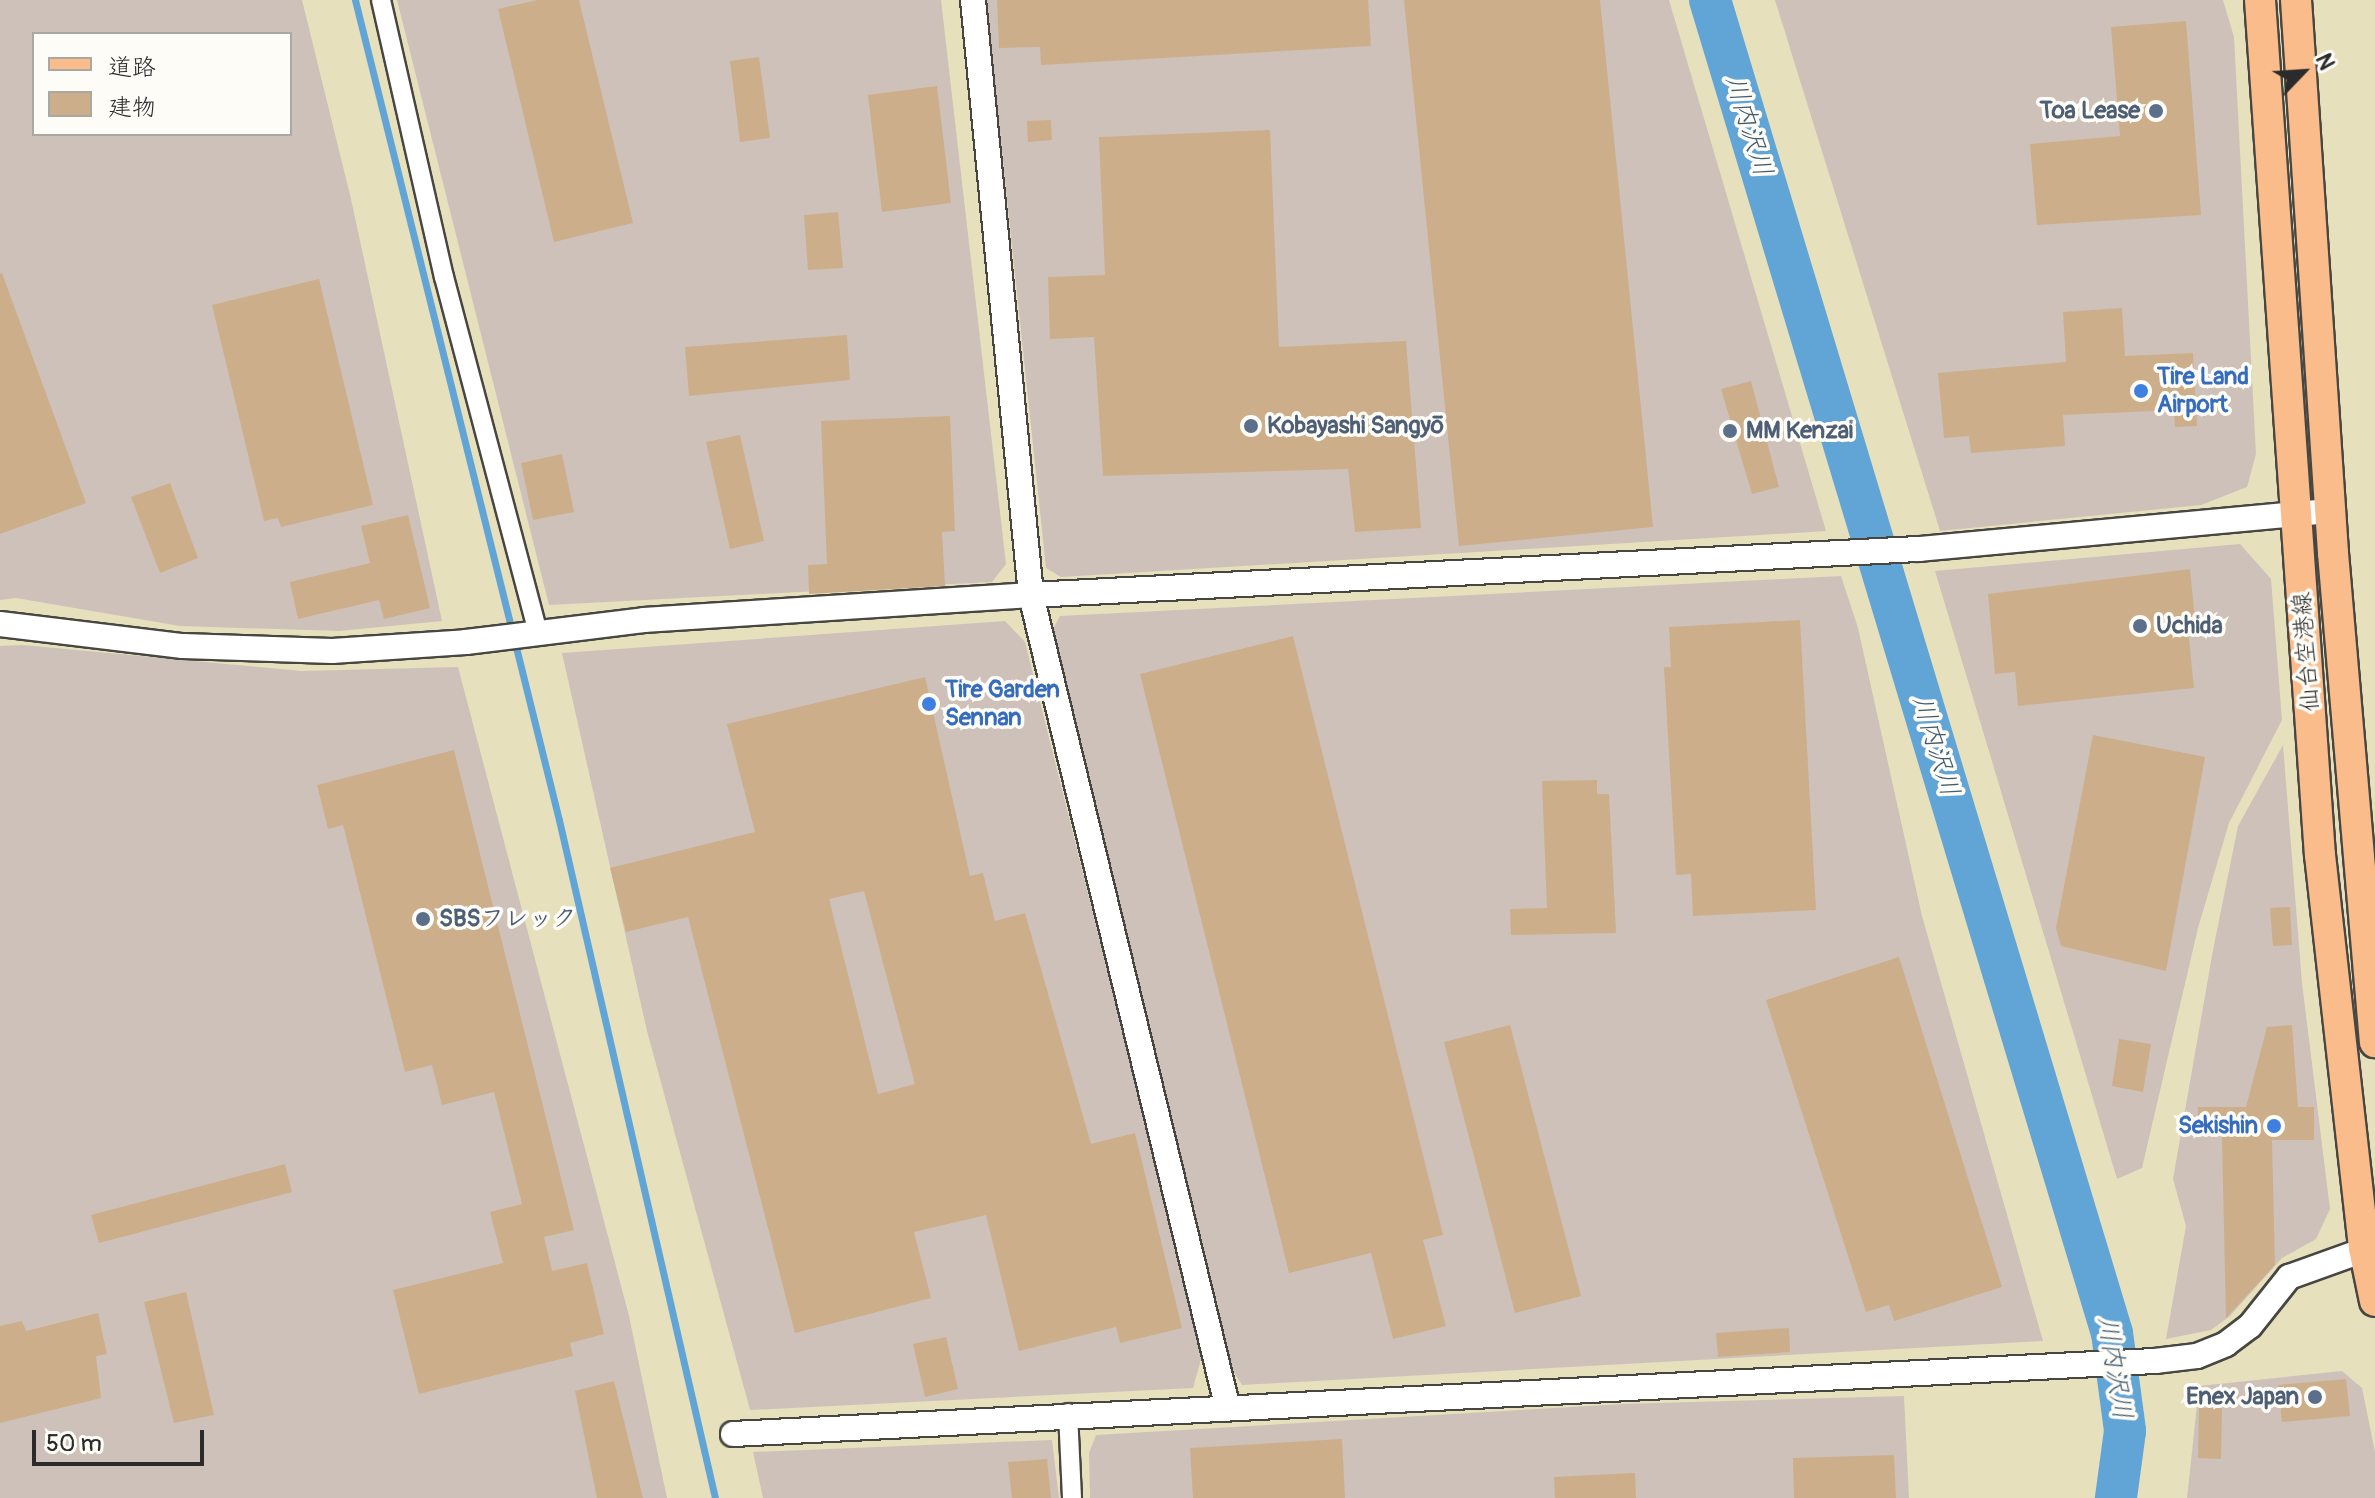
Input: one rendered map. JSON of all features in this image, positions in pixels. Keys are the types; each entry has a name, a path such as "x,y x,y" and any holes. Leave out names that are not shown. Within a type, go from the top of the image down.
{"main road":[{"name":"仙台空港線","path":"2260,0 2320,855 2375,1301"},
{"name":"仙台空港線","path":"2296,0 2330,511 2375,1042"}],"street":[{"path":"381,0 444,277 534,634"},
{"path":"973,0 1031,595 1227,1405"},
{"path":"0,624 198,647 332,651 466,642 644,620 1031,595 1919,549 2330,511"},
{"path":"733,1434 1068,1413 2155,1361 2197,1356 2226,1344 2250,1326 2289,1277 2369,1247"},
{"path":"1068,1413 1072,1498"}],"shaded area":[{"path":"0,0 302,0 351,199 442,621 339,631 180,626 16,598 0,600"},
{"path":"397,0 941,0 1006,564 992,582 549,605"},
{"path":"986,0 1669,0 1826,531 1061,577 1046,568"},
{"path":"1775,0 2223,0 2234,37 2256,454 2247,487 2201,505 1940,531"},
{"path":"2240,544 2271,579 2282,720 2229,823 2198,928 2142,1168 2117,1179 1935,571"},
{"path":"1841,576 1858,628 1922,916 2043,1341 1242,1385 1231,1368 1050,635 1060,616"},
{"path":"1005,621 1025,642 1203,1352 1193,1388 750,1410 647,1031 562,653"},
{"path":"23,645 302,671 458,667 629,1316 667,1498 0,1498 0,646"},
{"path":"2283,745 2302,983 2330,1209 2316,1239 2282,1258 2230,1316 2211,1330 2166,1339 2186,1226 2173,1179 2213,950 2238,826"},
{"path":"2342,1371 2362,1388 2375,1452 2375,1498 2187,1498 2199,1386"},
{"path":"1904,1396 1909,1498 1090,1498 1089,1453 1096,1435 1624,1404"},
{"path":"1052,1440 1059,1498 763,1498 753,1452"}],"building":[{"path":"537,0 579,0 633,223 554,242 498,9"},
{"path":"997,0 1368,0 1371,46 1041,65 1040,47 999,48"},
{"path":"1404,0 1600,0 1653,527 1459,546"},
{"path":"2186,21 2201,215 2037,225 2030,144 2120,136 2111,27"},
{"path":"759,57 770,138 740,142 730,61"},
{"path":"937,86 951,203 882,212 868,95"},
{"path":"1051,120 1052,140 1028,142 1027,121"},
{"path":"1270,130 1279,347 1406,341 1421,528 1355,532 1348,469 1103,476 1094,337 1050,339 1048,277 1105,275 1099,137"},
{"path":"838,212 843,268 808,270 804,215"},
{"path":"0,274 86,503 0,534"},
{"path":"319,279 373,505 281,527 278,518 264,521 212,305"},
{"path":"2122,308 2125,356 2193,353 2197,426 2175,427 2174,410 2063,415 2065,446 1971,453 1969,436 1944,438 1938,373 2066,362 2063,312"},
{"path":"847,335 850,380 689,396 685,347"},
{"path":"1751,381 1779,487 1752,494 1721,389"},
{"path":"950,416 955,531 942,532 945,586 809,594 808,565 827,564 821,421"},
{"path":"740,435 764,541 730,549 706,442"},
{"path":"562,454 574,512 533,520 521,463"},
{"path":"170,483 198,558 160,573 131,497"},
{"path":"408,515 430,608 384,619 379,600 298,619 290,582 370,563 361,526"},
{"path":"2190,569 2195,619 2187,620 2194,688 2018,706 2015,672 1995,674 1988,594"},
{"path":"1800,620 1816,910 1693,916 1691,874 1676,875 1664,667 1671,667 1669,627"},
{"path":"1293,636 1443,1235 1423,1240 1446,1326 1393,1339 1371,1253 1289,1273 1140,674"},
{"path":"925,677 970,876 983,873 995,921 1025,913 1091,1144 1135,1133 1182,1328 1120,1343 1116,1327 1019,1351 986,1215 914,1232 931,1298 795,1333 688,917 626,932 610,868 755,832 727,724","holes":["864,891 915,1084 878,1094 829,899"]},
{"path":"2093,735 2205,757 2166,971 2061,946 2056,928"},
{"path":"454,750 574,1230 544,1237 552,1271 587,1263 604,1334 570,1343 573,1356 419,1394 393,1290 503,1263 490,1212 522,1204 494,1092 442,1105 432,1065 405,1072 343,825 328,829 317,785"},
{"path":"1597,780 1597,794 1609,794 1616,933 1511,935 1510,909 1547,908 1542,781"},
{"path":"2290,907 2292,945 2273,946 2270,908"},
{"path":"1899,957 2002,1287 1894,1321 1889,1305 1866,1312 1766,1000"},
{"path":"1510,1025 1581,1296 1515,1313 1444,1042"},
{"path":"2292,1025 2298,1107 2314,1107 2314,1140 2272,1140 2275,1265 2226,1318 2222,1140 2218,1125 2198,1125 2198,1107 2246,1107 2267,1027"},
{"path":"2119,1039 2151,1044 2143,1092 2112,1086"},
{"path":"285,1164 292,1192 99,1243 91,1215"},
{"path":"186,1292 214,1415 174,1423 144,1302"},
{"path":"98,1313 107,1354 96,1356 101,1398 0,1423 0,1326 22,1321 26,1331"},
{"path":"1789,1328 1790,1352 1718,1357 1716,1333"},
{"path":"946,1337 958,1389 925,1397 913,1344"},
{"path":"2346,1379 2350,1416 2282,1422 2278,1385"},
{"path":"614,1381 643,1498 597,1498 575,1391"},
{"path":"2199,1408 2222,1408 2221,1459 2198,1458"},
{"path":"1342,1439 1345,1498 1193,1498 1190,1448"},
{"path":"1894,1455 1896,1498 1794,1498 1793,1458"},
{"path":"1047,1459 1051,1498 1012,1498 1008,1462"},
{"path":"1635,1473 1636,1498 1555,1498 1554,1477"}],"waterway":[{"path":"355,0 559,820 715,1498"},
{"name":"川内沢川","path":"1710,0 2112,1333 2125,1431 2116,1498"}],"place":[{"name":"Toa Lease","path":"2156,111"},
{"name":"Tire Land Airport","path":"2141,391"},
{"name":"Kobayashi Sangyō","path":"1251,426"},
{"name":"MM Kenzai","path":"1730,431"},
{"name":"Uchida","path":"2140,626"},
{"name":"Tire Garden Sennan","path":"929,704"},
{"name":"SBSフレック","path":"423,919"},
{"name":"Sekishin","path":"2274,1126"},
{"name":"Enex Japan","path":"2315,1397"}]}
